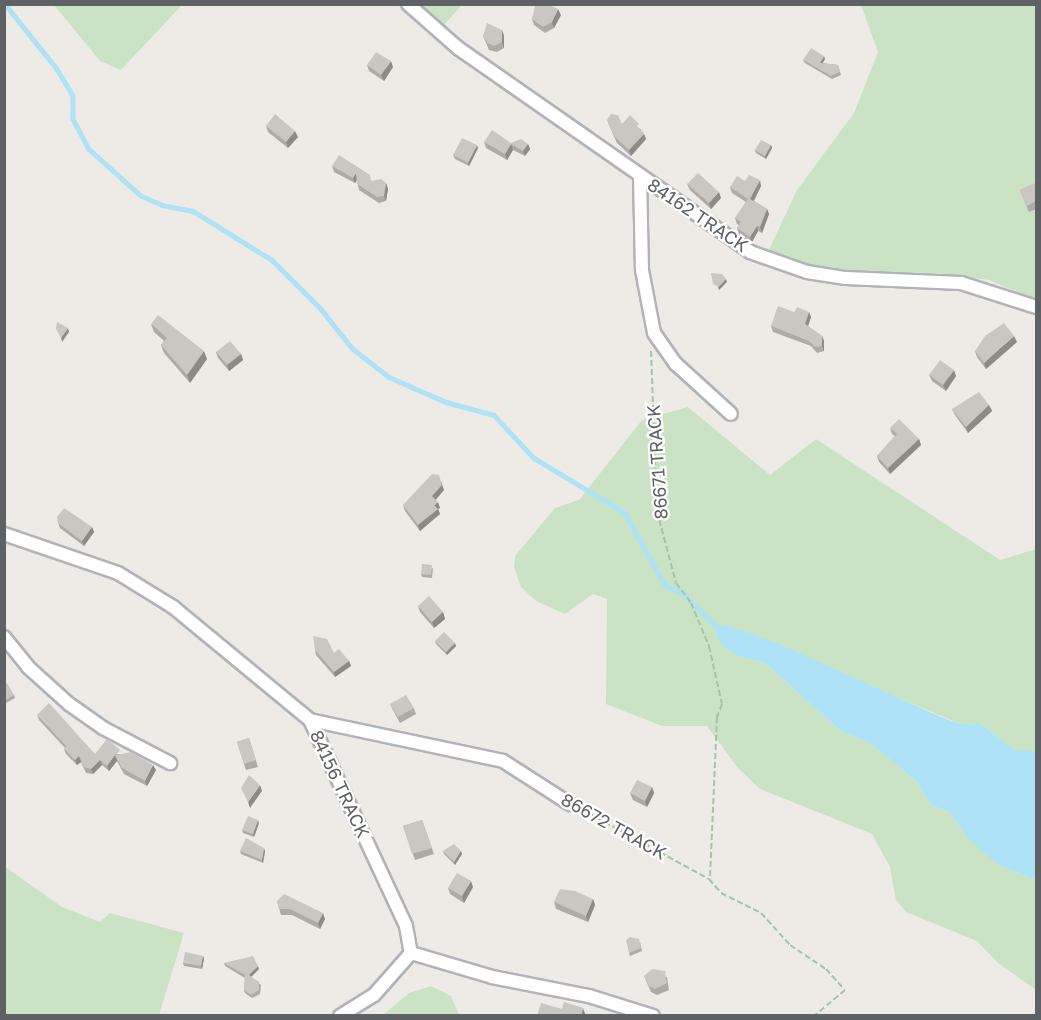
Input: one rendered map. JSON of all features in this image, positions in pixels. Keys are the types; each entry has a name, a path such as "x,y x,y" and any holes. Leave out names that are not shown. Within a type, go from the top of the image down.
{"street":[{"name":"84162 TRACK","path":"408,4 458,48 514,84 725,236 780,264 846,278 961,283 1036,307"},
{"path":"640,176 642,270 654,333 663,350 730,414"},
{"name":"84156 TRACK","path":"4,534 118,573 164,601 310,720 406,926 411,953"},
{"path":"4,637 28,667 69,704 104,728 170,763"},
{"name":"86672 TRACK","path":"310,720 503,761 570,804"},
{"path":"340,1016 374,995 411,953 492,977 589,996 653,1016"}],"path":[{"name":"86671 TRACK","path":"651,339 657,511 676,583 691,603 709,646 722,704 717,717 710,880"},
{"name":"86672 TRACK","path":"570,804 710,880 721,893 761,913 790,945 826,969 844,990 814,1016"}],"green space":[{"path":"54,5 182,5 121,70 100,61"},
{"path":"418,5 462,5 444,25"},
{"path":"861,5 1036,5 1036,300 989,280 938,273 843,271 795,264 767,254 797,190 854,113 878,52"},
{"path":"688,407 770,475 816,439 1000,560 1036,549 1036,752 1015,750 979,723 960,724 729,626 716,627 741,657 765,663 842,732 869,742 917,782 931,805 950,812 966,836 1003,867 1036,880 1036,990 998,963 977,941 906,912 896,900 890,867 872,834 760,789 737,767 707,726 662,726 606,704 607,599 593,594 565,614 536,601 521,587 514,567 515,556 555,508 579,500 642,420"},
{"path":"4,866 62,907 100,922 110,913 184,933 159,1015 5,1015"},
{"path":"431,986 451,996 459,1015 383,1015 409,993"}],"water":[{"path":"716,626 729,626 777,643 941,717 960,724 979,723 1015,750 1036,752 1036,880 1003,867 989,857 966,836 950,812 931,805 917,782 869,742 842,732 765,663 741,657 725,648 717,639"}],"building":[{"path":"547,4 558,9 552,22 543,27 532,19 535,6"},
{"path":"487,23 502,30 502,42 494,46 487,43 483,36"},
{"path":"811,48 824,56 820,63 838,65 840,72 831,76 803,60"},
{"path":"376,52 391,61 381,75 367,65"},
{"path":"275,114 295,131 286,142 266,126"},
{"path":"611,114 618,115 622,124 630,115 639,124 637,126 644,134 629,150 615,137 607,120"},
{"path":"492,130 511,143 521,139 528,144 523,151 511,144 505,154 484,142"},
{"path":"462,138 477,145 468,163 453,155"},
{"path":"761,140 771,145 765,156 755,150"},
{"path":"339,155 370,175 371,181 381,179 386,183 384,196 377,197 357,184 356,173 353,178 332,166"},
{"path":"698,173 719,192 709,203 687,184"},
{"path":"749,175 760,180 750,199 767,209 760,227 757,226 750,237 737,228 741,222 735,218 748,199 730,187 737,176 745,181"},
{"path":"1036,183 1036,201 1027,206 1020,190"},
{"path":"711,273 722,274 726,279 718,287 713,284"},
{"path":"778,306 794,312 797,307 809,312 805,324 822,336 822,346 815,347 809,341 771,326"},
{"path":"158,315 204,351 187,375 161,345 167,338 151,324"},
{"path":"57,322 68,328 61,338 56,329"},
{"path":"1004,323 1014,336 984,363 975,351 985,336"},
{"path":"230,341 241,354 227,365 216,352"},
{"path":"940,360 954,370 943,385 929,375"},
{"path":"979,392 989,405 966,427 952,409"},
{"path":"899,419 919,439 888,468 877,456 897,434 890,428"},
{"path":"432,474 439,475 442,485 432,496 438,502 434,505 438,509 418,525 403,505"},
{"path":"64,508 92,527 82,541 58,523 57,517"},
{"path":"422,564 432,565 431,575 421,574"},
{"path":"429,596 443,612 432,622 418,606"},
{"path":"444,632 455,643 446,652 435,641"},
{"path":"313,636 327,639 334,653 339,649 349,661 334,672 315,650"},
{"path":"7,683 14,695 4,701 4,685"},
{"path":"406,695 414,708 398,717 390,704"},
{"path":"49,703 95,754 107,739 120,750 116,755 131,752 153,765 145,781 122,768 115,755 107,766 100,760 91,769 84,767 79,756 75,760 64,749 66,746 37,715"},
{"path":"249,738 256,760 244,764 237,742"},
{"path":"249,775 260,785 248,802 241,788"},
{"path":"637,780 652,787 645,801 630,793"},
{"path":"248,816 258,820 253,834 242,830"},
{"path":"422,820 432,848 412,854 403,826"},
{"path":"246,838 264,848 262,860 240,851"},
{"path":"454,844 461,851 454,862 443,851"},
{"path":"457,873 471,881 462,896 448,888"},
{"path":"560,889 575,891 593,899 586,916 554,902"},
{"path":"284,894 323,913 318,923 290,909 279,909 277,901"},
{"path":"630,937 639,939 641,948 629,953 626,940"},
{"path":"185,952 203,956 201,966 183,963"},
{"path":"253,956 258,966 249,975 259,982 259,990 251,995 244,990 245,975 224,963"},
{"path":"652,969 665,971 667,983 655,989 649,986 644,976"},
{"path":"564,1002 583,1008 581,1016 537,1016 541,1003 562,1009"}],"waterway":[{"path":"5,4 57,69 73,96 73,119 89,149 140,195 162,205 193,211 272,260 321,309 352,348 389,377 446,402 494,415 534,458 625,513 665,585 683,593 716,626"}]}
